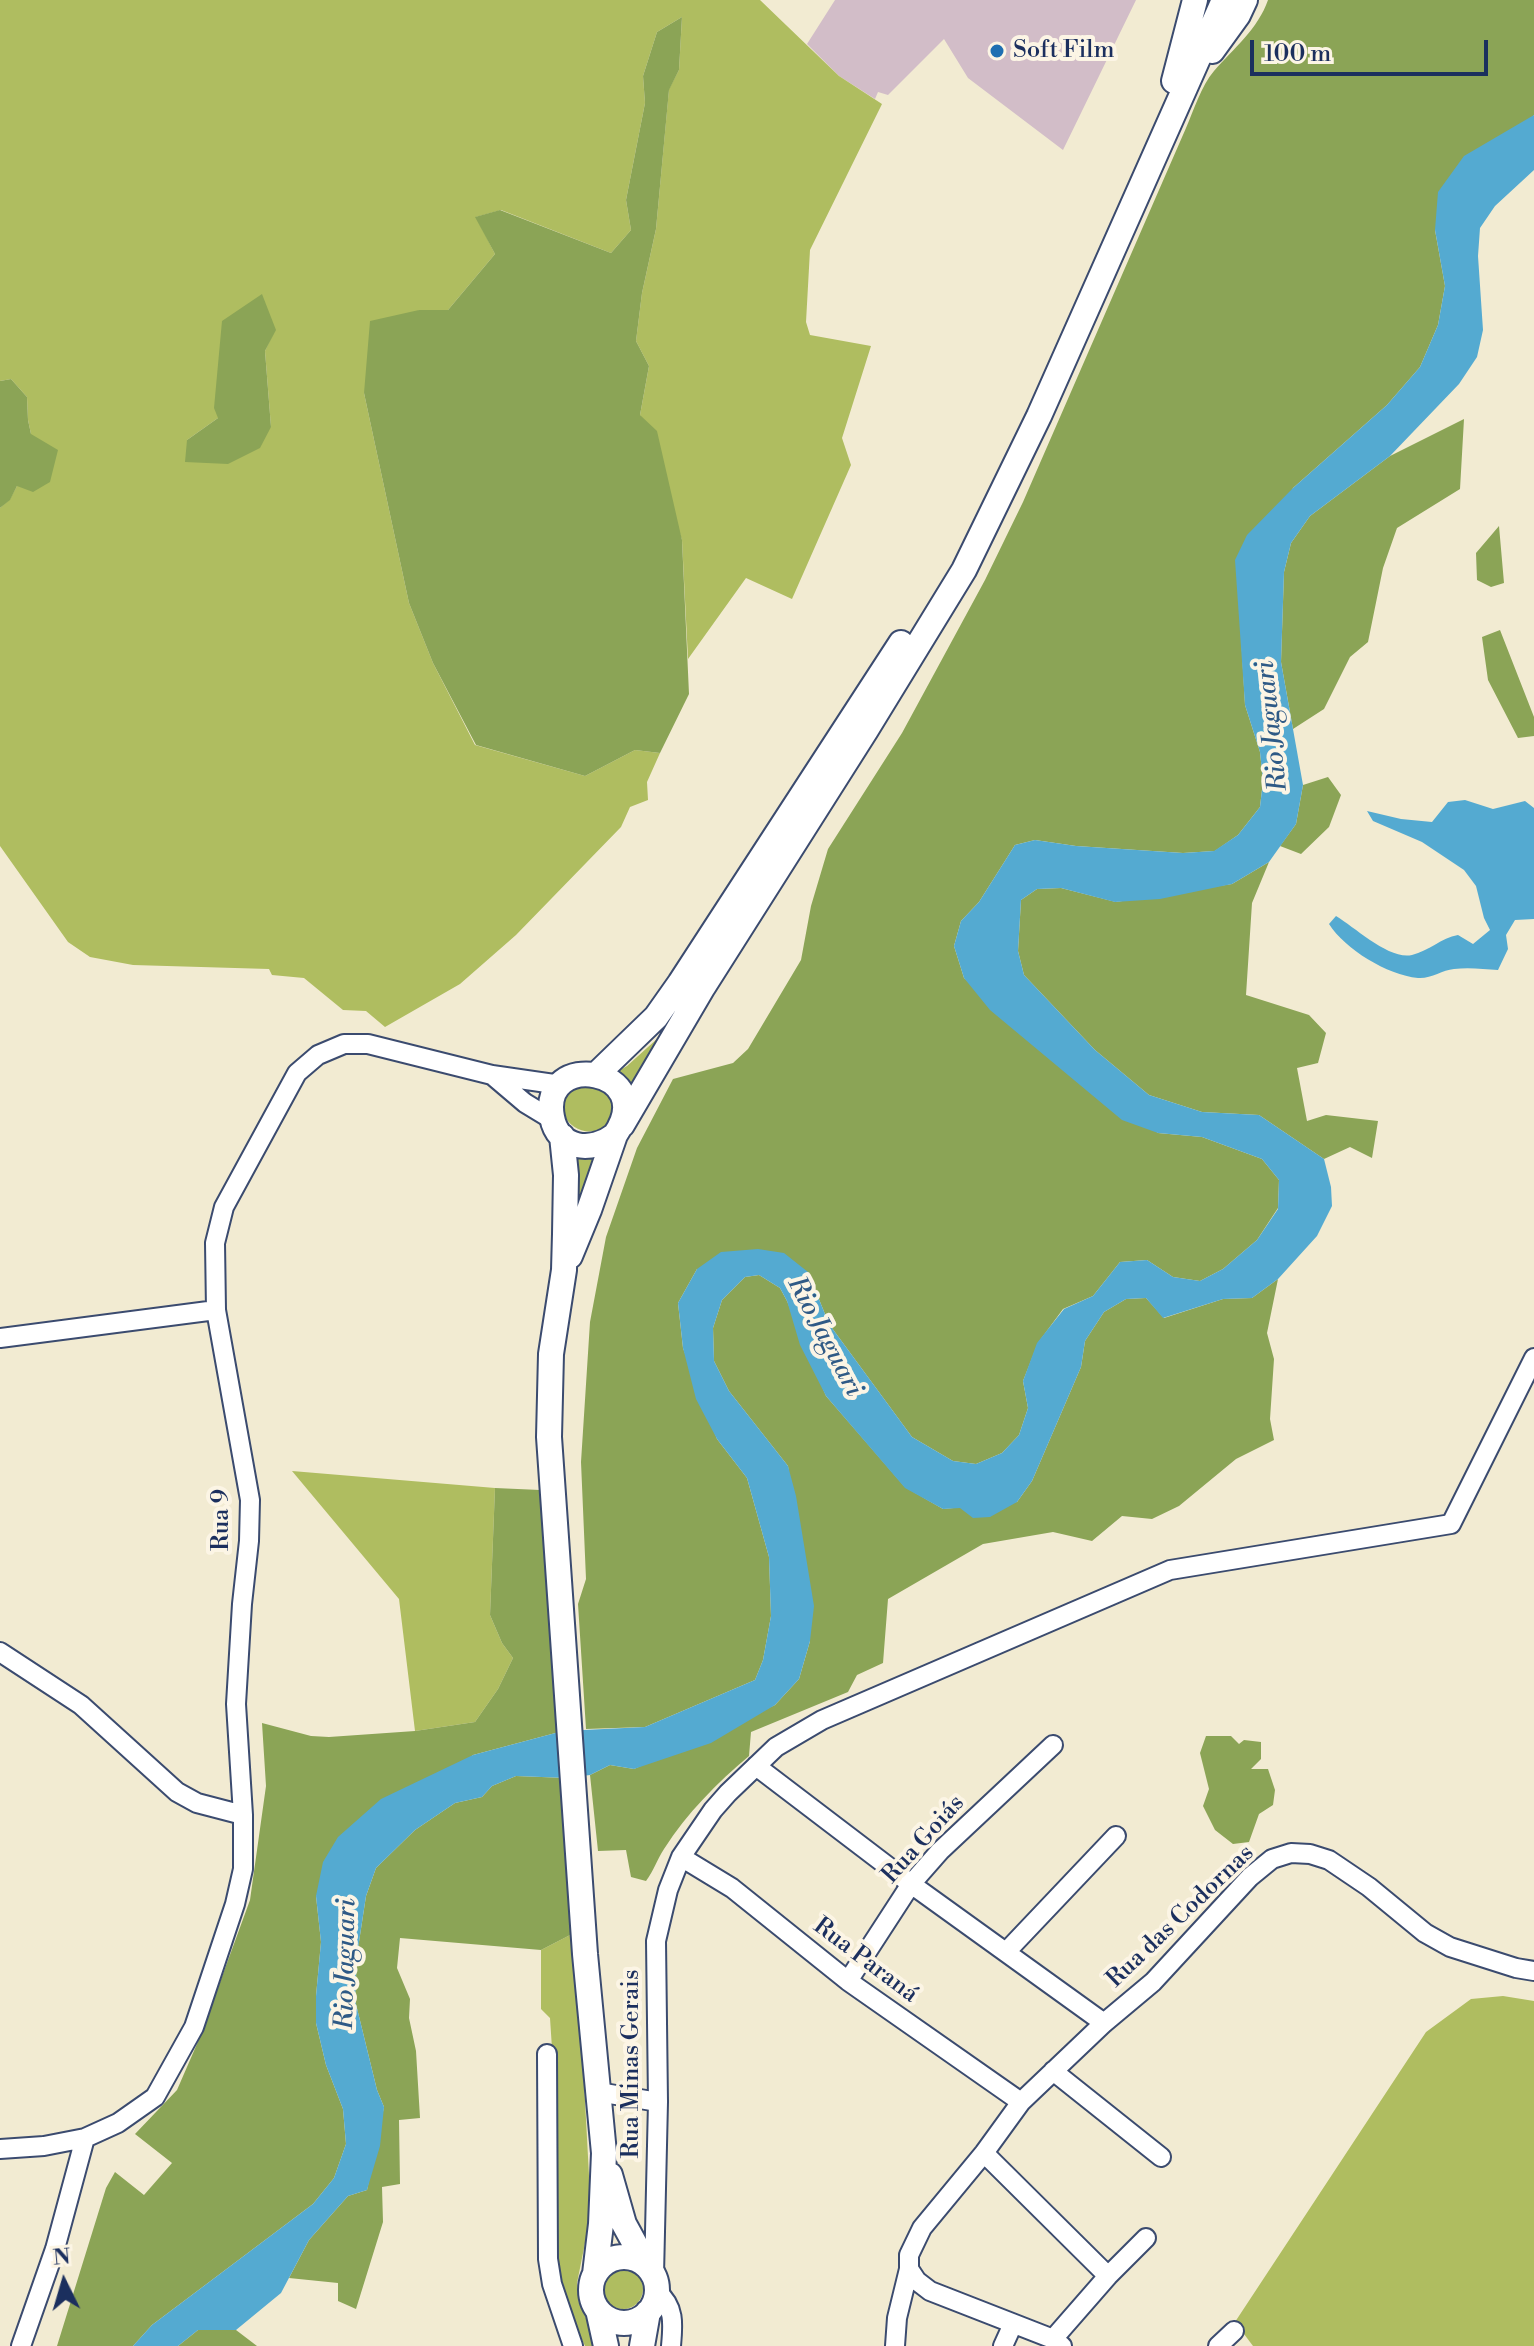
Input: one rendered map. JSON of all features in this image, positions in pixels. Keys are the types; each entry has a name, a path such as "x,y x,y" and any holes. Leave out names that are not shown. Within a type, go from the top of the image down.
{"main road":[{"path":"1179,87 1195,0"},
{"path":"557,1128 572,1143 583,1147 606,1142 619,1130 703,987 964,570 1039,416 1179,87 1210,0"},
{"path":"597,1074 656,1017 680,983 910,628 971,528 1179,87 1224,0"},
{"path":"1179,87 1238,15 1245,0"},
{"path":"564,1270 625,1115 621,1094 615,1085 597,1074 577,1075 561,1085 551,1108 557,1128 566,1206 564,1270 551,1354 549,1437 585,1954 604,2153 601,2224 591,2292 606,2346"},
{"path":"604,2153 624,2224 652,2287 642,2346"},
{"path":"595,2274 601,2266 620,2257 630,2258 652,2287"},
{"path":"598,2310 616,2322 639,2319 652,2287"}],"street":[{"name":"Rua 9","path":"0,2149 44,2146 85,2138 118,2123 155,2097 194,2027 235,1904 243,1869 236,1704 250,1500 216,1310 215,1243 224,1207 297,1073 318,1055 344,1044 368,1044 492,1075 561,1085"},
{"name":"Rua 9","path":"492,1075 557,1128"},
{"path":"0,1338 216,1310"},
{"name":"Rua Minas Gerais","path":"652,2287 658,2102 656,1941 662,1909 681,1857 713,1810 776,1747 822,1720 1170,1570 1451,1524 1534,1358"},
{"path":"0,1652 81,1705 177,1792 197,1803 243,1815"},
{"name":"Rua Goiás","path":"848,1981 911,1884 940,1851 1053,1745"},
{"path":"756,1766 911,1884 1104,2023"},
{"path":"1006,1952 1116,1836"},
{"name":"Rua das Codornas","path":"895,2346 909,2255 922,2228 984,2153 1021,2102 1104,2023 1153,1982 1250,1877 1272,1859 1291,1853 1310,1854 1329,1860 1369,1887 1425,1933 1450,1947 1534,1971"},
{"name":"Rua Paraná","path":"681,1857 732,1888 848,1981 1021,2102"},
{"path":"547,2054 548,2259 552,2284 573,2346"},
{"path":"1053,2071 1161,2157"},
{"path":"598,2092 658,2102"},
{"path":"21,2346 55,2249 85,2138"},
{"path":"984,2153 1108,2276"},
{"path":"909,2269 917,2281 930,2291 1058,2343 1108,2276 1146,2238"},
{"path":"652,2287 666,2299 671,2310 671,2346"},
{"path":"1003,2346 1013,2324"},
{"path":"1218,2346 1234,2331"}],"shaded area":[{"path":"835,0 1136,0 1063,150 968,78 944,39 888,95 878,92 875,99 839,76 807,44"}],"green space":[{"path":"0,0 760,0 839,76 882,104 810,250 806,322 810,335 871,346 842,438 851,465 792,599 746,578 688,659 682,540 640,415 649,366 636,341 642,293 656,229 669,89 679,70 682,17 657,32 643,76 645,103 626,200 631,230 611,253 501,210 476,217 495,254 448,310 419,310 364,393 409,603 433,663 475,745 585,776 635,750 660,753 647,782 648,800 630,807 621,827 516,935 460,984 385,1027 366,1011 343,1010 304,978 272,975 269,969 133,965 90,957 68,942 0,846 0,508 10,499 17,486 31,434 27,397 11,379 0,381","holes":["275,330 265,351 271,427 187,440 218,418"]},
{"path":"1268,0 1534,0 1534,115 1435,230 1445,286 1438,325 1420,367 1387,405 1293,488 1241,635 1245,705 1260,752 1263,781 1260,807 1238,835 1215,851 1183,853 1035,840 1015,845 979,902 961,921 954,946 964,978 1158,1133 1202,1137 1262,1159 1279,1180 1278,1208 1257,1240 1223,1269 1200,1281 1173,1277 1147,1260 1120,1262 1093,1296 1063,1309 1038,1343 1023,1381 1028,1408 1019,1435 1002,1453 976,1464 953,1461 912,1437 829,1324 808,1272 697,1269 678,1303 683,1348 717,1439 747,1478 769,1557 771,1616 763,1660 755,1680 645,1727 586,1729 578,1604 586,1579 581,1462 590,1322 606,1237 637,1148 673,1079 733,1063 748,1049 801,960 811,906 828,849 902,733 985,580 1023,502 1209,77 1252,29"},
{"path":"682,17 679,70 669,90 656,229 642,293 636,341 649,366 640,415 657,431 682,540 689,694 660,753 635,750 585,776 476,745 433,663 409,603 364,393 370,321 419,310 448,310 495,254 475,217 500,210 611,253 631,230 626,200 645,103 643,76 657,32"},
{"path":"262,294 276,330 265,351 271,427 260,448 228,464 185,462 187,440 218,418 214,408 222,321"},
{"path":"11,379 27,397 31,434 58,450 50,482 33,492 17,486 10,500 0,508 0,381"},
{"path":"1464,419 1460,489 1397,528 1383,568 1368,642 1350,657 1324,709 1293,729 1281,662 1284,572 1291,543 1310,516 1390,456"},
{"path":"1499,526 1504,583 1491,587 1477,580 1476,553"},
{"path":"1500,630 1534,717 1534,736 1518,738 1488,680 1482,637"},
{"path":"1328,777 1341,795 1329,827 1301,854 1280,846 1296,824 1303,785"},
{"path":"1269,862 1252,903 1246,995 1309,1015 1326,1033 1318,1063 1297,1068 1307,1121 1326,1115 1378,1121 1372,1158 1350,1147 1324,1159 1259,1115 1202,1112 1149,1095 1095,1050 1024,975 1018,951 1021,900 1037,889 1061,888 1116,902 1232,884"},
{"path":"668,1029 630,1097 610,1076 627,1066"},
{"path":"593,1079 615,1104 603,1128 584,1131 567,1120 563,1112 564,1094"},
{"path":"599,1147 575,1224 570,1148"},
{"path":"759,1275 780,1288 826,1396 905,1487 943,1509 1017,1502 1032,1481 1081,1367 1085,1341 1104,1312 1126,1299 1146,1298 1164,1318 1223,1299 1252,1298 1278,1279 1267,1333 1274,1359 1270,1419 1274,1440 1236,1459 1179,1506 1152,1519 1122,1516 1092,1541 1053,1532 983,1544 888,1599 883,1663 857,1675 848,1692 751,1732 749,1756 682,1823 646,1881 631,1877 626,1850 598,1851 590,1775 610,1765 634,1769 775,1705 799,1679 810,1641 788,1466 729,1391 714,1361 713,1328 722,1300 745,1277"},
{"path":"292,1471 495,1488 490,1615 502,1643 513,1658 498,1689 475,1722 415,1731 399,1599"},
{"path":"495,1488 540,1490 563,1731 473,1755 316,1896 321,1942 316,2023 326,2065 343,2109 346,2144 334,2178 313,2204 152,2325 133,2346 57,2346 106,2188 115,2172 144,2195 172,2163 135,2134 177,2090 200,2037 250,1900 266,1786 262,1723 311,1736 329,1737 415,1731 475,1722 498,1689 513,1658 502,1643 490,1615"},
{"path":"1206,1736 1231,1736 1239,1744 1244,1740 1261,1742 1261,1759 1251,1769 1268,1769 1275,1790 1273,1805 1259,1814 1249,1842 1233,1844 1215,1830 1203,1806 1209,1789 1200,1753"},
{"path":"516,1776 567,1778 576,1932 541,1950 400,1938 397,1968 410,1999 409,2018 416,2051 420,2118 399,2120 400,2184 382,2187 383,2222 356,2309 338,2301 338,2283 289,2278 309,2240 348,2196 367,2190 384,2107 355,2000 357,1955 366,1896 376,1868 415,1830 455,1803 482,1797 492,1786"},
{"path":"576,1932 591,2213 577,2283 579,2303 599,2346 585,2346 568,2309 557,2267 557,2124 550,2018 541,2009 541,1950"},
{"path":"1503,1996 1534,2001 1534,2346 1253,2346 1235,2322 1426,2032 1471,1999"},
{"path":"623,2269 637,2275 643,2289 637,2303 623,2309 609,2303 603,2289 609,2275"},
{"path":"198,2330 236,2330 257,2346 178,2346"}],"water":[{"name":"Rio Jaguari","path":"1534,115 1534,170 1495,206 1480,228 1478,256 1483,330 1477,357 1459,384 1390,456 1310,516 1291,543 1284,572 1281,662 1303,785 1296,824 1269,862 1232,884 1160,899 1115,902 1061,888 1037,889 1021,900 1018,951 1024,975 1095,1050 1149,1095 1202,1112 1259,1115 1324,1159 1332,1206 1317,1236 1278,1279 1252,1298 1223,1299 1163,1318 1146,1298 1126,1299 1104,1312 1085,1341 1081,1367 1032,1481 1017,1502 990,1517 973,1518 960,1508 943,1509 905,1488 826,1396 800,1345 780,1288 759,1275 745,1277 722,1300 713,1328 714,1361 729,1391 788,1466 814,1606 810,1641 799,1679 775,1705 711,1743 634,1769 610,1765 590,1775 567,1778 516,1776 492,1786 482,1797 455,1803 415,1830 376,1868 366,1896 357,1955 355,2000 384,2107 380,2146 367,2190 348,2196 309,2240 281,2293 236,2330 198,2330 178,2346 133,2346 152,2325 313,2204 334,2178 346,2144 343,2109 326,2065 316,2023 321,1942 316,1896 323,1862 338,1837 381,1799 473,1755 563,1731 645,1727 755,1680 763,1660 771,1616 769,1557 747,1478 717,1439 696,1399 683,1348 678,1303 697,1269 721,1252 758,1249 784,1253 808,1272 829,1324 912,1437 953,1461 976,1464 1002,1453 1019,1435 1028,1408 1023,1381 1037,1343 1064,1309 1093,1296 1120,1262 1147,1260 1173,1277 1200,1281 1223,1269 1257,1240 1278,1209 1279,1180 1262,1159 1202,1137 1158,1133 1122,1120 990,1010 964,978 954,946 961,921 979,902 1015,845 1035,840 1183,853 1214,851 1238,835 1260,807 1263,781 1260,752 1245,705 1235,560 1247,535 1293,488 1387,405 1420,367 1438,325 1445,286 1435,230 1438,192 1464,156"},
{"path":"1465,800 1493,809 1525,801 1534,808 1534,919 1515,920 1506,935 1508,949 1498,970 1459,968 1427,977 1406,976 1380,966 1345,943 1329,924 1336,916 1383,948 1403,955 1418,953 1458,935 1473,944 1490,930 1476,886 1464,870 1422,842 1373,821 1367,811 1432,822 1448,802"}],"place":[{"name":"Soft Film","path":"997,51"}]}
